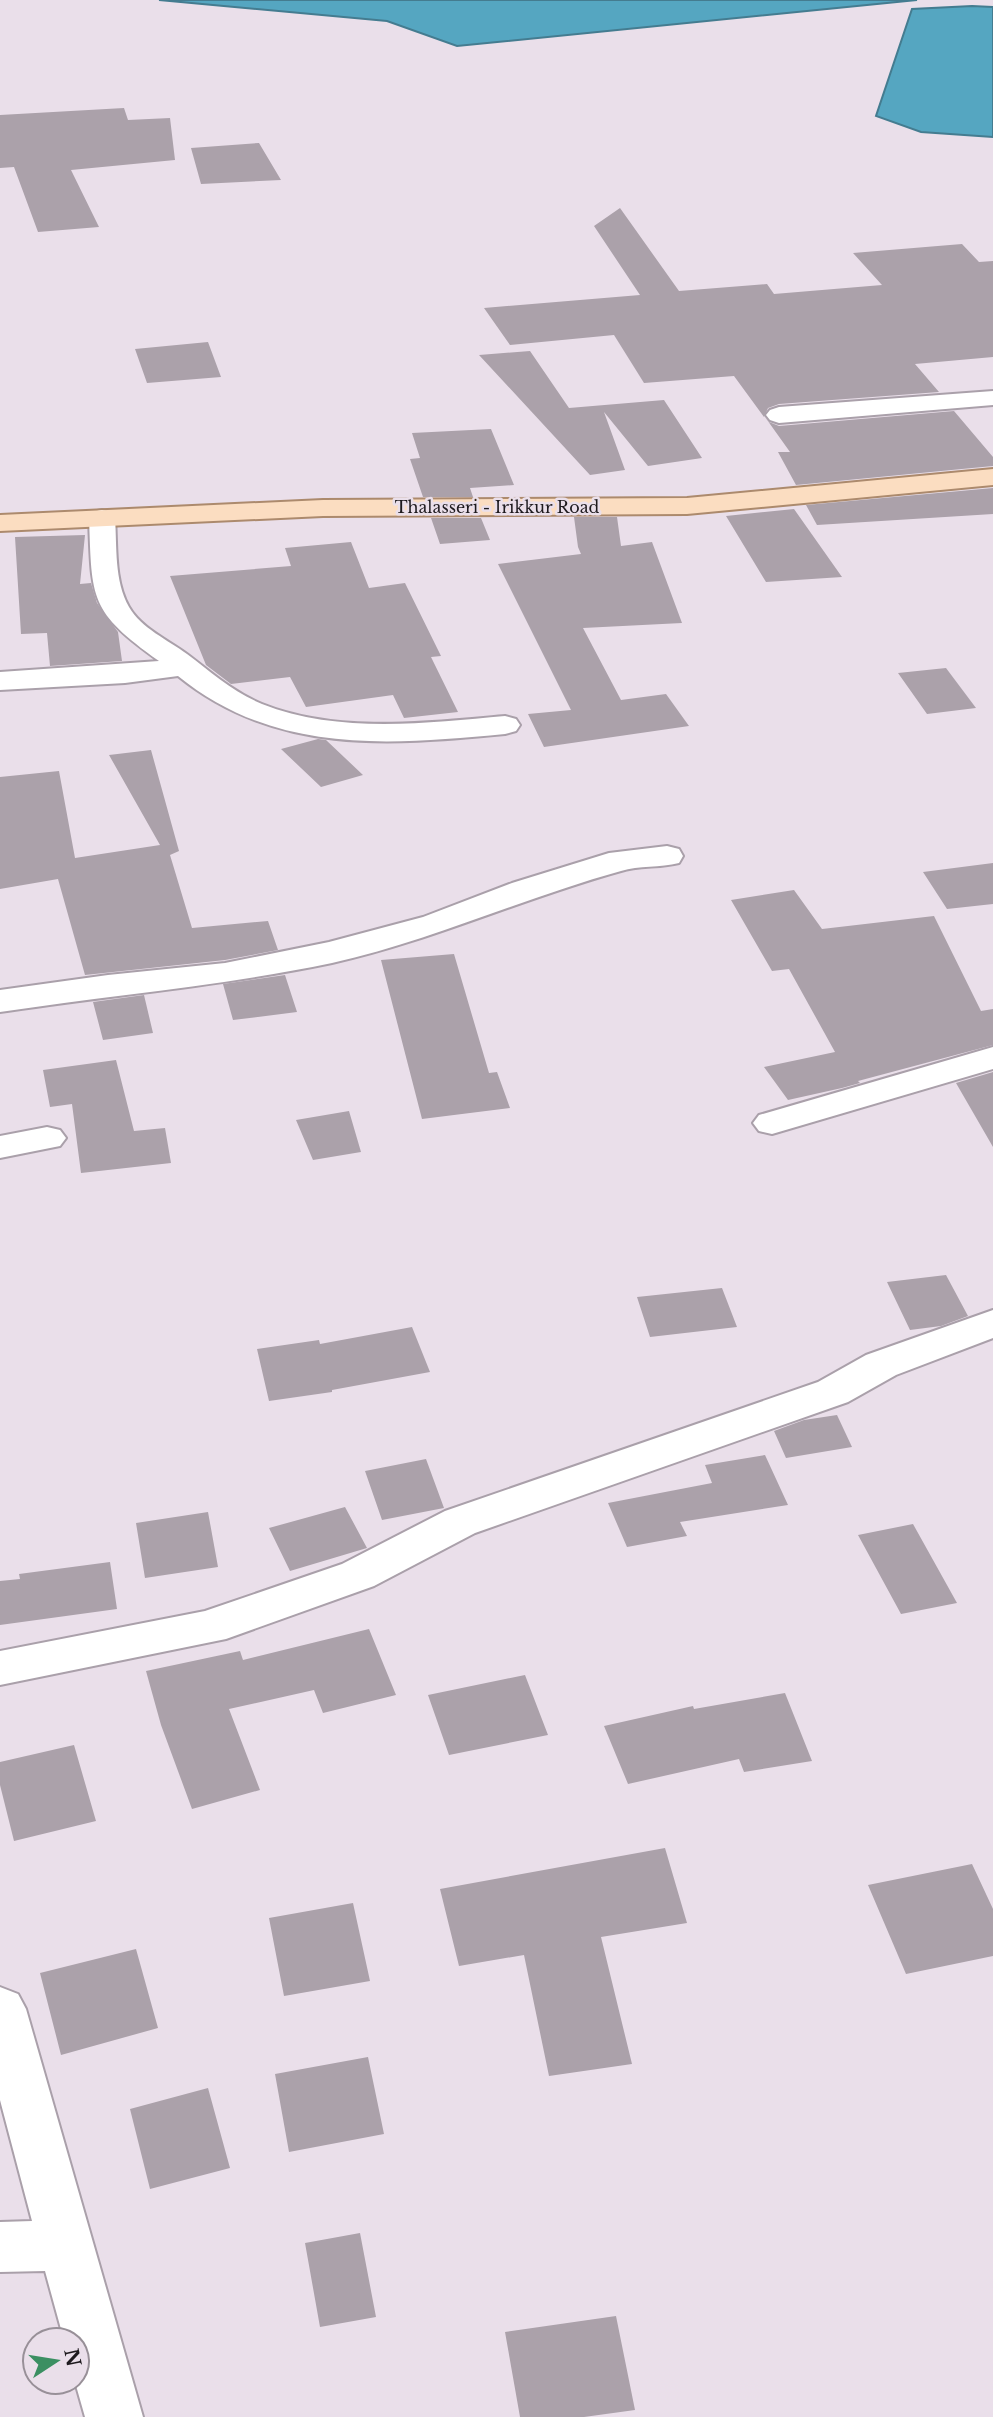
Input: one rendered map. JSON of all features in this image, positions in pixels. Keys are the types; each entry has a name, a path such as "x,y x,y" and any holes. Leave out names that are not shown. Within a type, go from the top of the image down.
{"main road":[{"name":"Thalasseri - Irikkur Road","path":"0,523 323,508 687,506 993,477"}],"street":[{"path":"779,415 993,398"},
{"path":"102,517 107,589 115,608 128,624 220,694 264,715 376,733 441,731 505,724"},
{"path":"0,681 125,674 184,666"},
{"path":"0,1001 108,985 225,973 332,952 435,924 524,890 621,860 667,856"},
{"path":"772,1123 993,1058"},
{"path":"0,1147 47,1138"},
{"path":"0,1668 210,1627 358,1575 460,1522 833,1392 881,1365 993,1323"},
{"path":"0,2009 114,2417"},
{"path":"0,2248 64,2245"}],"water":[{"path":"159,0 917,0 457,46 387,21"},
{"path":"993,7 993,137 921,132 876,116 912,9"}],"building":[{"path":"124,108 128,120 170,118 175,160 71,170 99,227 38,232 14,167 0,168 0,115"},
{"path":"259,143 281,180 201,184 191,148"},
{"path":"620,208 679,291 767,284 774,294 882,285 853,253 962,244 979,262 993,261 993,357 915,364 939,392 779,404 768,408 764,417 734,376 644,383 614,335 510,345 484,308 640,295 594,226"},
{"path":"208,342 221,377 147,383 135,349"},
{"path":"530,351 569,408 664,400 702,458 648,466 604,412 625,470 590,475 479,355"},
{"path":"954,411 993,457 993,466 796,485 778,452 790,452 765,417 779,426"},
{"path":"491,429 514,485 470,488 473,497 423,497 410,459 420,458 412,433"},
{"path":"993,488 993,514 817,525 806,505"},
{"path":"794,509 842,577 766,582 726,516"},
{"path":"574,517 617,517 621,546 652,542 682,623 583,628 621,700 666,694 689,726 544,747 528,714 571,710 498,564 581,554"},
{"path":"431,518 481,518 490,540 440,544"},
{"path":"85,535 80,584 91,583 97,603 118,632 122,661 50,666 47,633 21,634 15,537"},
{"path":"351,542 369,588 405,583 441,656 431,657 458,712 404,718 393,695 306,707 290,677 231,684 206,665 170,576 291,566 285,548"},
{"path":"946,668 976,708 927,714 898,673"},
{"path":"318,739 326,740 363,775 321,787 281,749"},
{"path":"151,750 179,851 170,855 192,928 268,921 278,950 225,960 85,975 58,879 0,889 0,777 59,771 75,858 160,845 109,755"},
{"path":"993,863 993,904 947,909 923,872"},
{"path":"794,890 822,929 934,916 981,1011 993,1009 993,1045 858,1081 860,1083 842,1088 788,1100 764,1067 835,1052 789,969 772,971 731,900"},
{"path":"454,954 489,1073 497,1072 510,1108 422,1119 381,960"},
{"path":"285,975 297,1012 233,1020 223,984"},
{"path":"144,995 153,1033 103,1040 93,1002"},
{"path":"116,1060 134,1131 165,1128 171,1163 81,1173 72,1104 50,1107 43,1070"},
{"path":"993,1072 993,1147 956,1083"},
{"path":"349,1111 361,1152 313,1160 296,1120"},
{"path":"946,1275 968,1316 941,1326 910,1330 887,1282"},
{"path":"722,1288 737,1327 650,1337 637,1297"},
{"path":"412,1327 430,1372 332,1392 269,1401 257,1349 319,1340 320,1344"},
{"path":"837,1415 852,1447 786,1458 774,1431 804,1420"},
{"path":"765,1455 788,1505 680,1522 687,1536 627,1547 608,1503 712,1483 705,1465"},
{"path":"426,1459 444,1508 382,1520 365,1471"},
{"path":"345,1507 367,1548 290,1571 269,1528"},
{"path":"208,1512 218,1567 145,1578 136,1523"},
{"path":"913,1524 957,1603 901,1614 858,1535"},
{"path":"110,1562 117,1609 0,1625 0,1581 20,1579 19,1574"},
{"path":"369,1629 396,1695 323,1713 314,1690 229,1709 260,1790 192,1809 161,1725 146,1671 240,1651 243,1660"},
{"path":"525,1675 548,1735 449,1755 428,1695"},
{"path":"785,1693 812,1761 744,1772 739,1759 628,1784 604,1726 693,1706 694,1709"},
{"path":"74,1745 96,1821 14,1841 0,1785 0,1762"},
{"path":"665,1848 687,1923 601,1937 632,2064 549,2076 524,1955 459,1966 440,1889"},
{"path":"972,1864 993,1909 993,1956 906,1974 868,1885"},
{"path":"353,1903 370,1981 284,1996 269,1918"},
{"path":"136,1949 158,2028 61,2055 40,1973"},
{"path":"368,2057 384,2134 289,2152 275,2074"},
{"path":"208,2088 230,2168 150,2189 130,2109"},
{"path":"360,2233 376,2317 320,2327 305,2243"},
{"path":"616,2316 635,2410 584,2417 520,2417 505,2332"}]}
